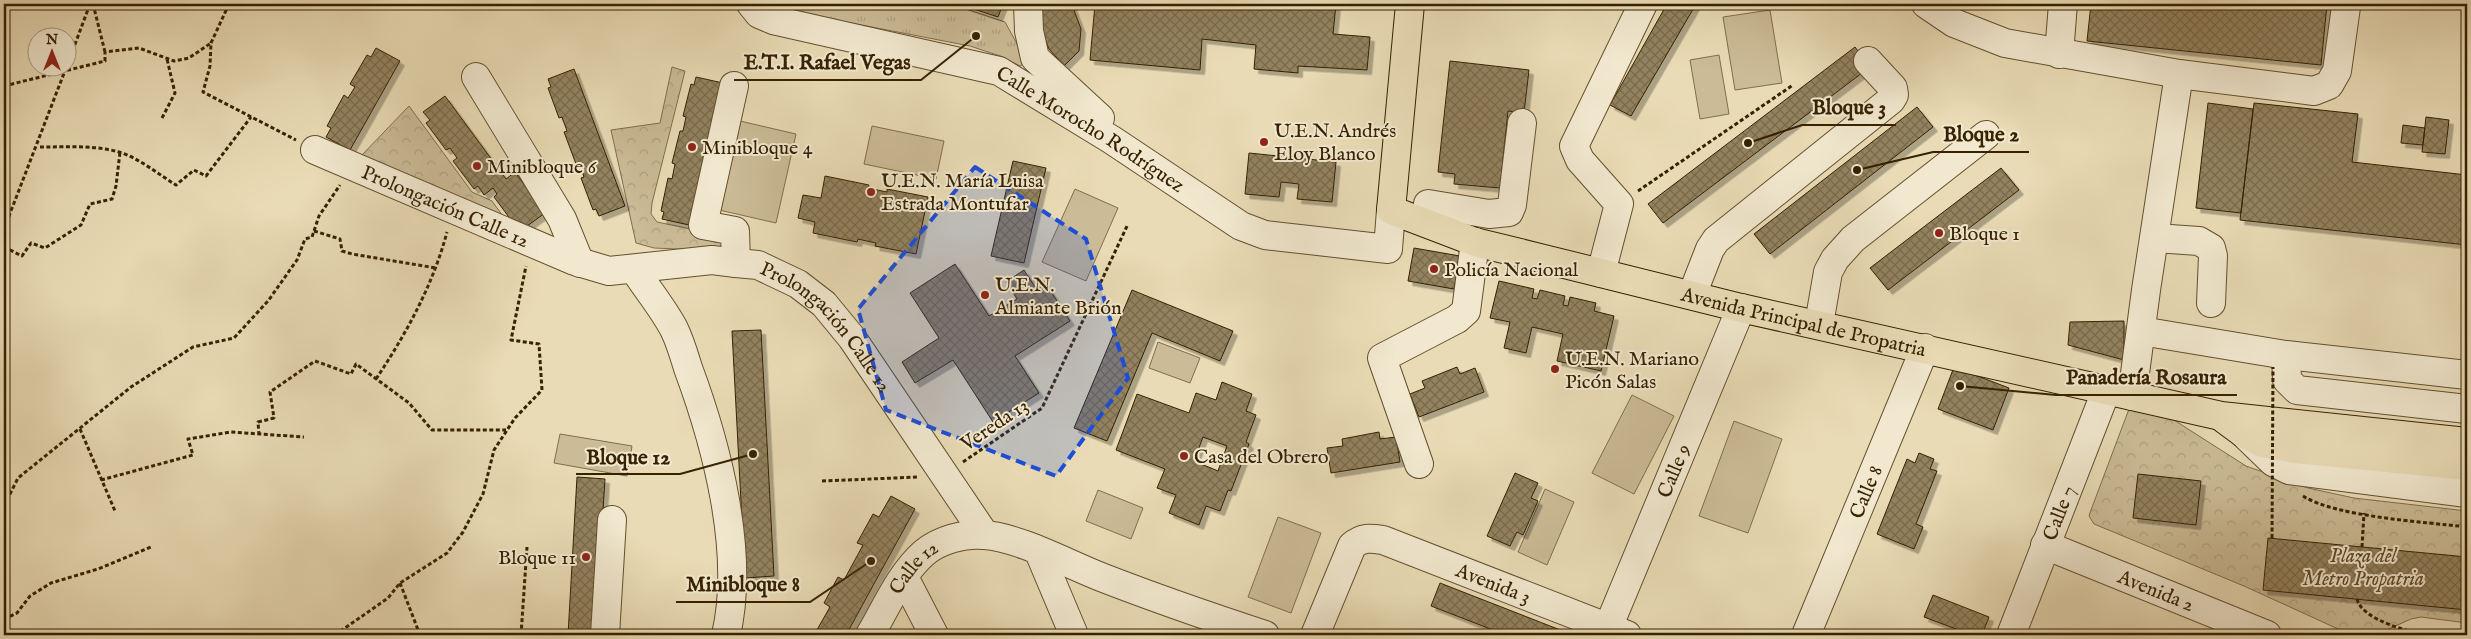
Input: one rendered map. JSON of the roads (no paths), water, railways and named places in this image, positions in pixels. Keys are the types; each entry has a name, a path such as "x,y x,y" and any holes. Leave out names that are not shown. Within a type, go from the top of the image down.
{"main road":[{"path":"1391,210 1410,4"},
{"name":"Avenida Principal de Propatria","path":"1391,210 1480,242 1742,308 2221,416 2467,442"},
{"name":"Avenida Principal de Propatria","path":"2221,416 2242,433 2262,443 2296,449 2467,466"}],"street":[{"name":"Calle Morocho Rodríguez","path":"751,4 759,14 773,20 999,71 1112,140 1166,178 1241,226 1265,235 1304,241 1388,249 1391,210"},
{"path":"1028,4 1029,31 1035,58 1166,178"},
{"path":"1601,273 1619,204 1580,160 1574,146 1643,4"},
{"path":"1926,4 1954,23 2005,44 2180,74 2314,91 2328,85 2337,71 2346,7"},
{"path":"2059,54 2063,4"},
{"path":"1692,295 1710,249 1716,240 1891,100 1894,95 1893,88 1868,61"},
{"name":"Calle 7","path":"2011,635 2045,546 2119,393 2141,331 2180,74"},
{"path":"476,78 562,219 580,263"},
{"path":"734,86 703,225 735,231 736,263"},
{"path":"1428,204 1489,214 1504,214 1511,210 1522,123"},
{"path":"1819,324 1828,272 1835,260 1853,239 1986,135"},
{"name":"Prolongación Calle 12","path":"315,150 580,263 609,271 712,260 758,265 798,284 824,304 852,338 985,535"},
{"path":"1420,464 1382,358 1457,319 1466,311 1480,242 1489,214"},
{"path":"2155,238 2199,241 2210,248 2213,256 2210,303"},
{"path":"634,269 674,329 704,409 725,502 730,551 732,585 730,619 726,635"},
{"name":"Calle 9","path":"1613,633 1742,308"},
{"path":"2141,331 2279,361 2467,375"},
{"name":"Calle 8","path":"1806,635 1925,348"},
{"path":"2279,361 2287,380 2297,390 2467,410"},
{"name":"Avenida Principal de Propatria","path":"2242,433 2273,462 2289,470 2467,493"},
{"path":"605,635 612,520"},
{"path":"985,535 1018,543 1159,600 1265,635"},
{"name":"Calle 12","path":"870,635 904,577 924,552 945,541 964,536 985,535"},
{"name":"Avenida 3","path":"1316,635 1352,546 1359,540 1369,538 1383,540 1613,633"},
{"name":"Avenida 2","path":"2045,546 2267,635"},
{"path":"1039,552 1074,635"},
{"path":"904,577 934,635"}],"place":[{"name":"E.T.I. Rafael Vegas","path":"976,36"},
{"name":"U.E.N. Andrés Eloy Blanco","path":"1264,142"},
{"name":"Bloque 3","path":"1748,143"},
{"name":"Minibloque 4","path":"692,147"},
{"name":"Minibloque 6","path":"477,166"},
{"name":"Bloque 2","path":"1857,170"},
{"name":"U.E.N. María Luisa Estrada Montufar","path":"871,192"},
{"name":"Bloque 1","path":"1939,233"},
{"name":"Policía Nacional","path":"1434,269"},
{"name":"U.E.N. Almiante Brión","path":"985,295"},
{"name":"U.E.N. Mariano Picón Salas","path":"1555,369"},
{"name":"Panadería Rosaura","path":"1960,386"},
{"name":"Bloque 12","path":"753,454"},
{"name":"Casa del Obrero","path":"1184,456"},
{"name":"Bloque 11","path":"586,557"},
{"name":"Minibloque 8","path":"871,561"}],"park label":[{"name":"Plaza del Metro Propatria","path":"2363,566"}]}
